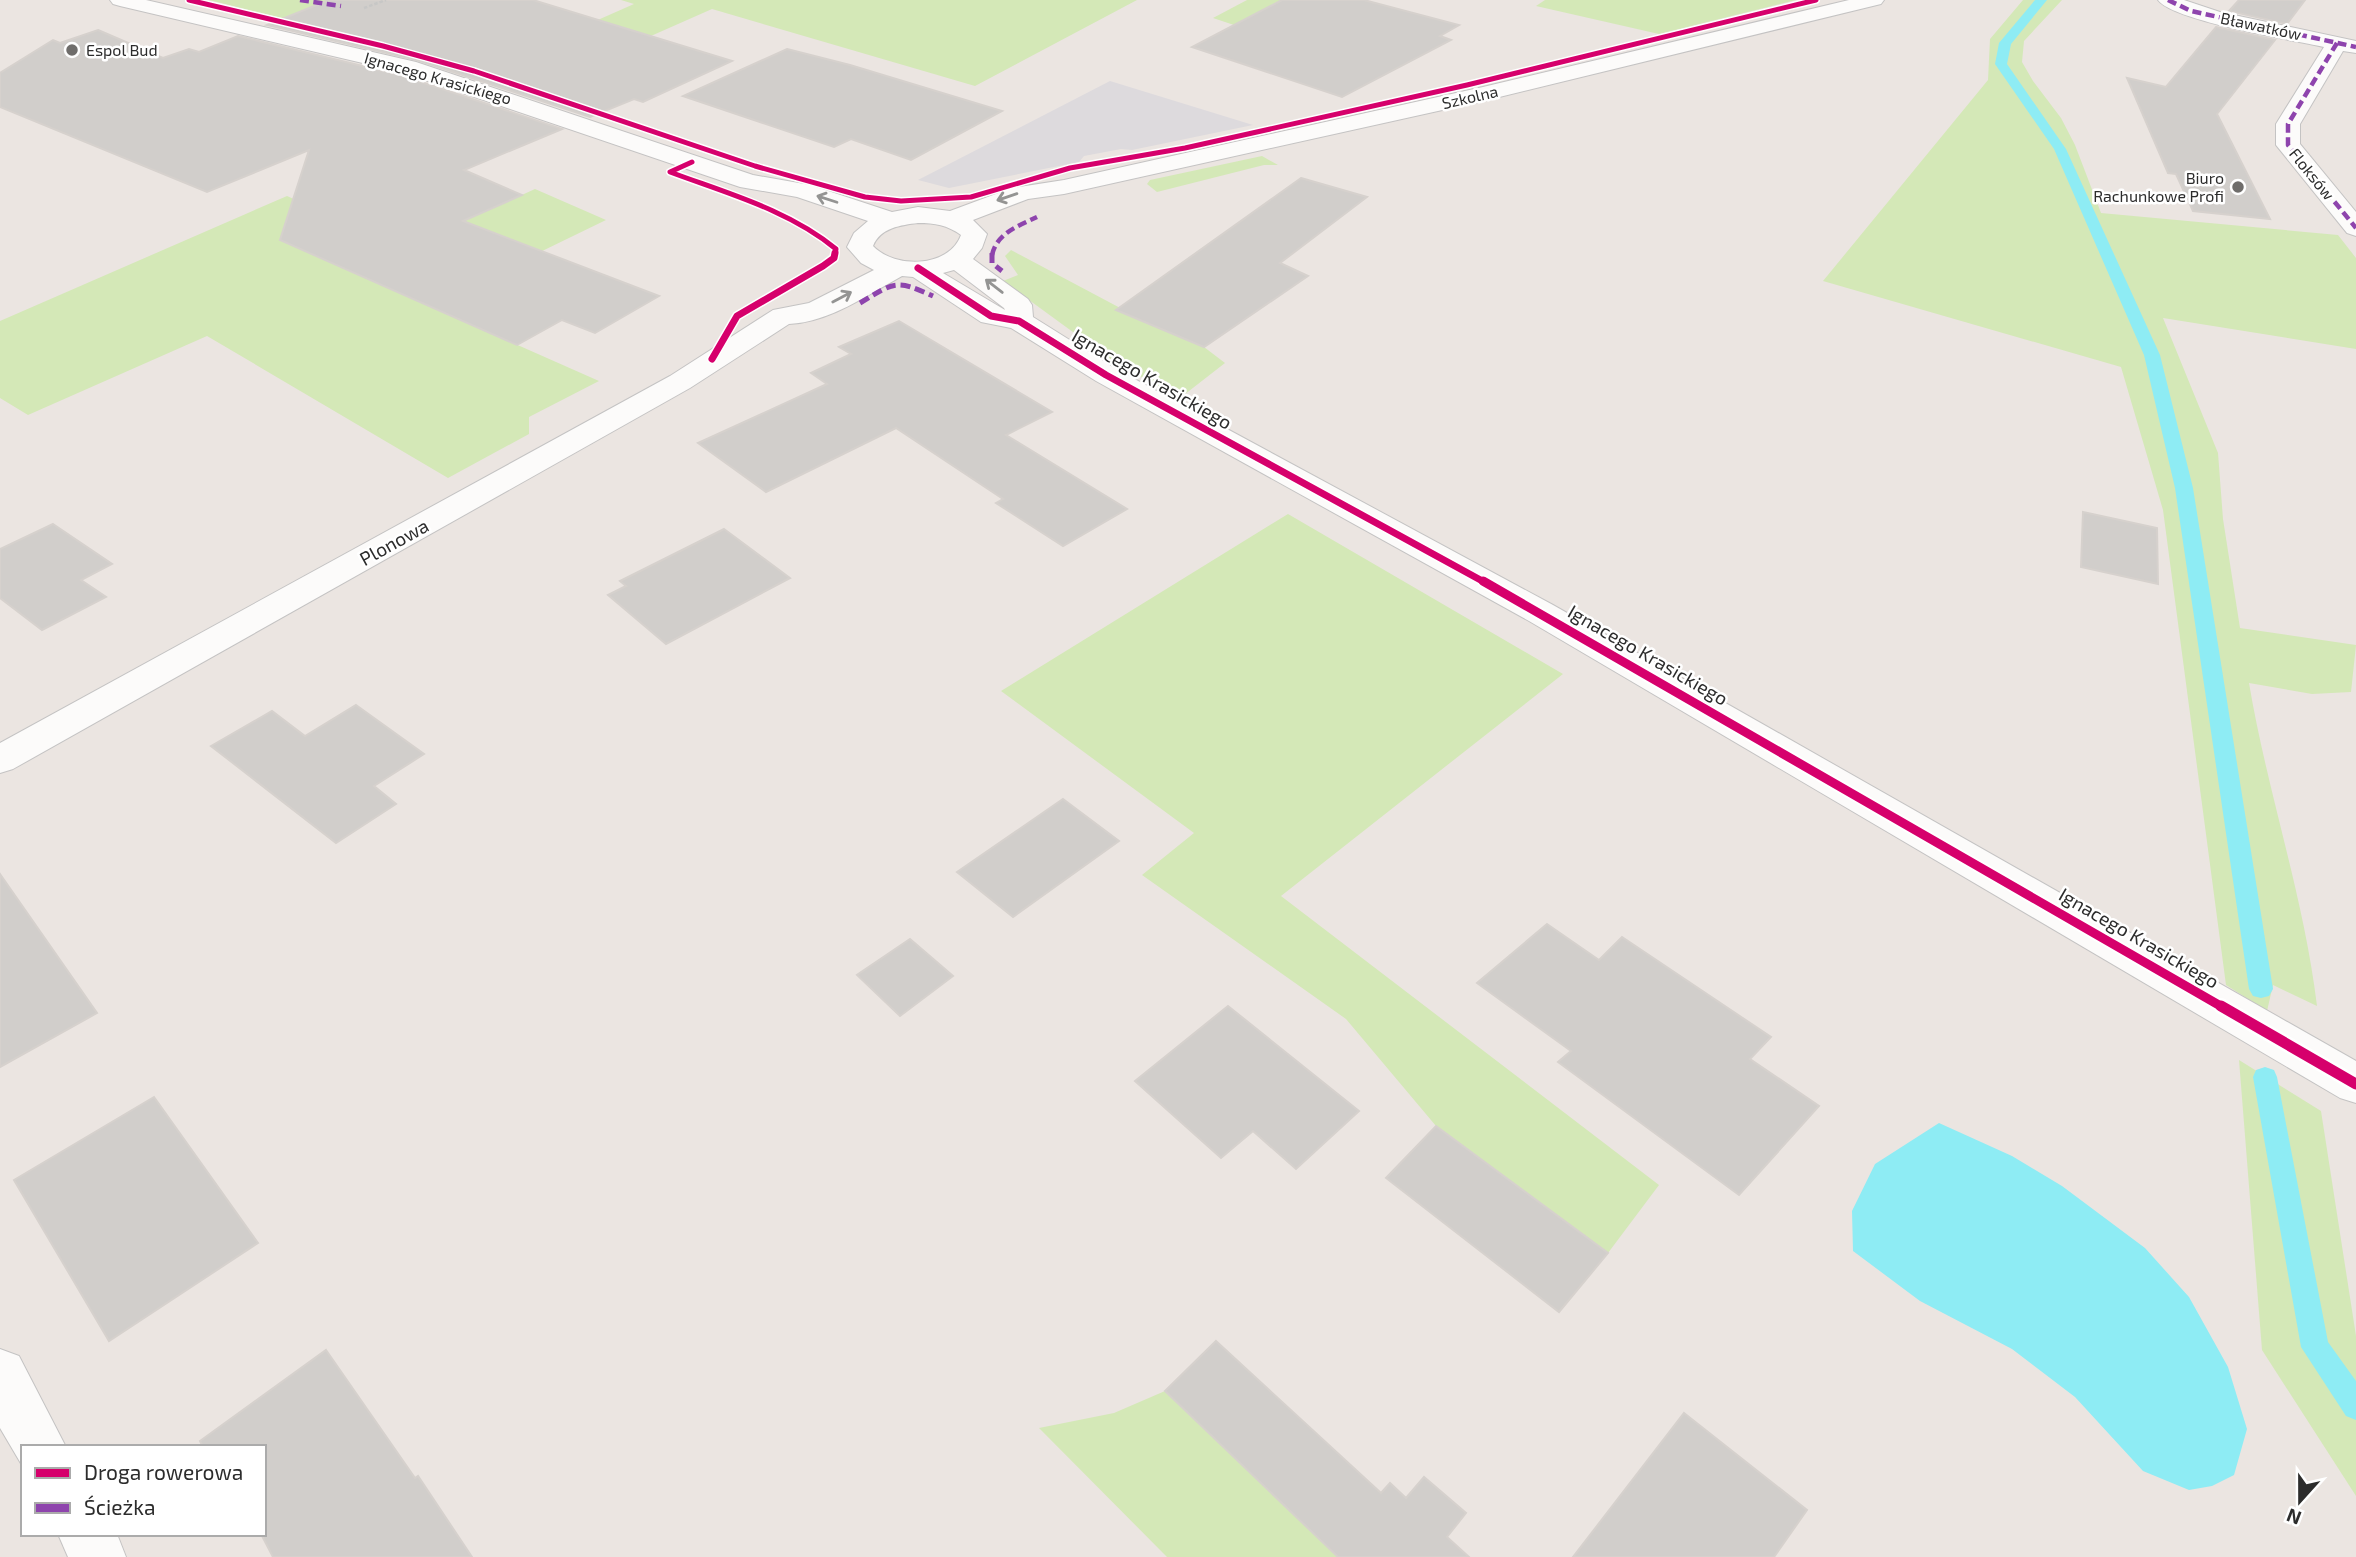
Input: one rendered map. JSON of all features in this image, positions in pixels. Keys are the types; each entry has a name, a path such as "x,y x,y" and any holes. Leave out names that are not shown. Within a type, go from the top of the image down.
{"street":[{"name":"Ignacego Krasickiego","path":"120,0 408,67 749,181 801,190 891,220"},
{"name":"Szkolna","path":"963,227 1056,199 1063,194 1064,187 1483,94 1874,0"},
{"name":"Bławatków","path":"2168,0 2191,11 2346,45"},
{"name":"Floksów","path":"2346,45 2288,124 2288,145 2356,228"},
{"name":"Ignacego Krasickiego","path":"749,181 757,191 907,268 991,316 1019,321 1118,382 1541,613 2356,1084"},
{"path":"891,220 918,215 963,227 973,245 956,259"},
{"name":"Plonowa","path":"783,316 787,304 865,248 870,230 891,220"},
{"name":"Ignacego Krasickiego","path":"956,259 1018,305 1019,321"},
{"name":"Plonowa","path":"0,760 680,382 712,359 783,316 802,315 819,309 907,268 949,263 956,259"},
{"path":"0,1374 38,1445"},
{"path":"87,1536 98,1557"}],"shaded area":[{"path":"1110,81 1253,125 1132,150 1121,149 1084,156 1079,162 949,188 918,180"}],"green space":[{"path":"209,0 395,0 321,28"},
{"path":"621,0 1137,0 975,86 712,9 540,85 566,34 634,4"},
{"path":"1247,0 1281,0 1234,25 1213,18"},
{"path":"1545,0 1796,0 1659,34 1536,6"},
{"path":"2023,0 2062,0 2024,41 2022,62 2061,118 2075,145 2101,213 2338,235 2356,258 2356,349 2163,318 2218,453 2223,519 2240,628 2356,645 2351,692 2312,694 2249,683 2265,764 2295,884 2317,1006 2273,985 2267,1011 2226,985 2163,510 2121,367 1823,281 1988,80 1990,39"},
{"path":"1262,156 1278,165 1264,165 1157,192 1147,184 1150,180"},
{"path":"535,189 606,220 429,306 599,381 529,417 529,434 448,478 207,336 28,415 0,398 0,321 287,196 404,248"},
{"path":"1011,250 1156,327 1204,347 1225,363 1180,398 1114,362 1003,281 1018,275 1005,256"},
{"path":"1288,514 1563,674 1281,896 1659,1185 1608,1253 1436,1126 1346,1019 1142,875 1194,833 1001,691"},
{"path":"2239,1060 2321,1111 2356,1336 2356,1496 2262,1350"},
{"path":"1165,1391 1338,1557 1167,1557 1039,1428 1114,1413"}],"water":[{"path":"1939,1123 2012,1156 2062,1186 2145,1248 2189,1297 2228,1367 2247,1429 2234,1475 2212,1486 2189,1490 2143,1471 2075,1397 2012,1349 1920,1301 1853,1251 1852,1211 1875,1164"}],"building":[{"path":"329,0 533,0 732,61 643,102 634,99 590,117 417,60 267,25"},
{"path":"1282,0 1364,0 1459,25 1440,36 1451,40 1342,97 1192,47"},
{"path":"2239,0 2305,0 2287,24 2229,11"},
{"path":"2216,27 2275,40 2217,114 2270,219 2193,211 2176,174 2168,173 2127,78 2166,87"},
{"path":"98,30 163,58 189,49 199,52 238,36 400,75 562,129 464,170 522,195 463,221 659,296 595,333 562,320 517,345 280,240 309,150 207,192 0,107 0,73 53,40 60,43"},
{"path":"787,49 1002,111 911,160 851,139 834,147 683,96"},
{"path":"1301,178 1367,197 1280,263 1308,276 1204,347 1116,310"},
{"path":"899,321 1052,412 1006,435 1127,509 1063,546 996,503 1003,499 896,428 766,492 698,443 827,384 811,373 851,354 839,347"},
{"path":"2083,512 2157,528 2158,584 2081,567"},
{"path":"53,524 112,564 81,580 106,597 42,630 0,598 0,549"},
{"path":"724,529 790,578 666,644 608,595 626,586 620,581"},
{"path":"356,705 424,754 374,786 396,804 336,843 211,746 272,711 305,736"},
{"path":"1063,799 1119,841 1013,917 957,872"},
{"path":"0,874 97,1013 0,1067"},
{"path":"1547,924 1599,960 1622,937 1771,1037 1750,1059 1819,1106 1739,1195 1558,1062 1571,1051 1477,983"},
{"path":"910,939 953,976 900,1016 857,975"},
{"path":"1228,1006 1359,1111 1296,1169 1253,1131 1221,1158 1135,1081"},
{"path":"154,1097 258,1243 109,1341 14,1180"},
{"path":"1436,1126 1608,1253 1559,1312 1386,1178"},
{"path":"1216,1341 1381,1493 1390,1483 1406,1498 1424,1477 1466,1513 1447,1537 1469,1557 1338,1557 1165,1391"},
{"path":"326,1350 415,1478 418,1476 472,1557 273,1557 262,1536 266,1536 266,1445 202,1445 200,1441"},
{"path":"1684,1413 1807,1510 1774,1557 1573,1557"}],"waterway":[{"path":"2041,0 2005,43 2001,64 2060,149 2152,355 2184,488 2261,989"},
{"path":"2265,1077 2315,1347 2356,1406"}],"marked path":[{"path":"300,0 341,6"},
{"path":"2168,0 2191,11 2356,47"},
{"path":"2337,43 2288,124 2288,145 2356,228"},
{"path":"1002,271 992,263 994,245 1005,233 1037,217"},
{"path":"860,303 889,286 903,283 933,296"}],"cycle path":[{"path":"189,0 383,46 474,71 755,166 865,197 901,201 971,197 1070,168 1185,148 1467,85 1816,0"},
{"path":"692,162 670,172 782,216 823,238 836,249 834,258 823,266 737,316 712,359"},
{"path":"918,268 991,316 1019,321 1106,375 1541,613 2356,1084"}],"place":[{"name":"Espol Bud","path":"72,50"},
{"name":"Biuro Rachunkowe Profi","path":"2238,187"}]}
